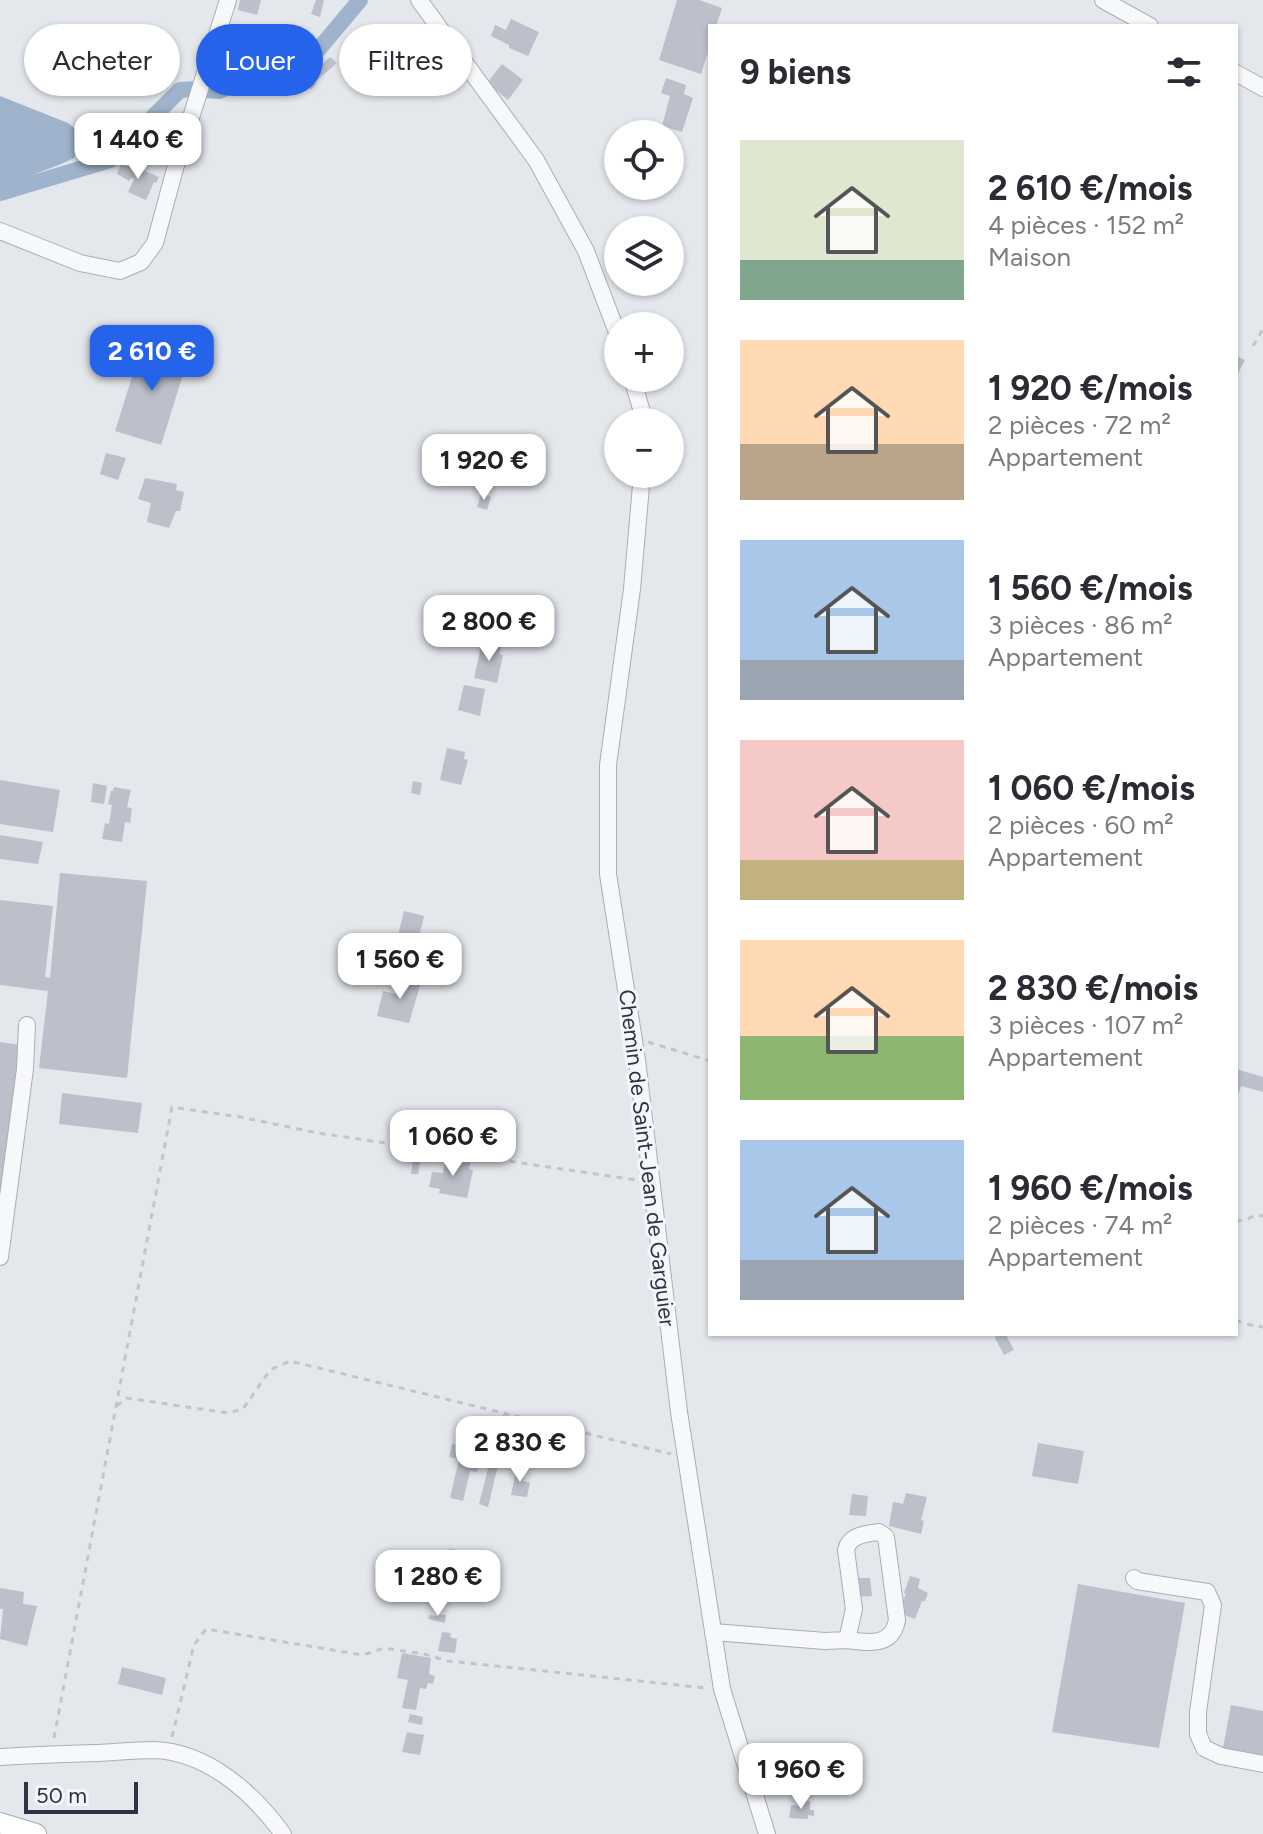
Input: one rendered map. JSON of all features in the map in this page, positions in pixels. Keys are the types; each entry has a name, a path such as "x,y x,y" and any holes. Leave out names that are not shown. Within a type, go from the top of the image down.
{"main road":[{"path":"0,1823 36,1834"}],"street":[{"path":"0,231 80,263 120,271 141,262 155,243 228,0"},
{"path":"419,0 536,160 586,251 609,312"},
{"path":"1103,0 1146,24"},
{"path":"1238,74 1263,88"},
{"name":"Chemin de Saint-Jean de Garguier","path":"641,488 632,589 608,765 608,874 633,1038 687,1458 722,1689 767,1834"},
{"path":"0,1257 25,1069 27,1025"},
{"path":"713,1632 825,1641 869,1643 882,1640 893,1632 897,1620 886,1537 879,1532 856,1537 847,1544 854,1609 847,1640"},
{"path":"1134,1578 1207,1592 1213,1605 1198,1712 1198,1734 1204,1748 1221,1756 1263,1764"},
{"path":"0,1757 156,1750 184,1756 240,1785 283,1834"}],"path":[{"path":"1253,346 1263,329"},
{"path":"633,1038 708,1060"},
{"path":"51,1755 172,1107 318,1133 652,1183"},
{"path":"1238,1221 1242,1222 1258,1214 1263,1216"},
{"path":"1238,1321 1263,1327"},
{"path":"116,1408 126,1398 228,1413 243,1409 270,1370 290,1361 687,1458"},
{"path":"169,1753 194,1645 206,1629 363,1655 384,1648 448,1661 722,1689"}],"water":[{"path":"0,96 68,123 80,133 81,142 74,158 0,187"}],"building":[{"path":"240,0 261,0 257,15 238,10"},
{"path":"316,0 324,0 320,17 311,14"},
{"path":"677,0 699,0 722,8 717,24 708,24 708,52 701,74 659,60"},
{"path":"511,19 539,32 528,56 491,36 495,25 506,30"},
{"path":"330,57 337,63 323,75 323,63"},
{"path":"502,64 523,80 508,100 487,83"},
{"path":"666,78 686,85 684,94 693,98 684,126 684,120 664,120 670,96 661,93"},
{"path":"121,164 159,177 146,200 128,192 134,179 129,181 117,174"},
{"path":"143,342 189,355 161,445 115,431"},
{"path":"1238,357 1245,360 1238,373"},
{"path":"106,453 126,458 118,480 100,474"},
{"path":"145,478 177,484 176,490 184,492 180,511 176,511 169,528 147,522 151,503 138,499"},
{"path":"481,494 491,497 487,510 477,507"},
{"path":"482,642 501,647 499,654 503,655 497,683 474,678"},
{"path":"464,685 485,689 480,716 458,710"},
{"path":"447,748 465,752 464,759 468,760 461,785 440,780"},
{"path":"0,780 60,790 53,832 0,824"},
{"path":"413,781 422,783 420,795 411,793"},
{"path":"93,783 107,786 104,804 91,802"},
{"path":"114,787 131,790 127,807 132,808 130,823 125,822 122,842 102,839 105,823 109,824 112,805 108,804"},
{"path":"0,835 43,842 38,864 0,859"},
{"path":"60,873 147,881 127,1078 39,1068 48,991 0,985 0,900 53,906 45,977 50,978"},
{"path":"404,911 424,916 413,961 393,955"},
{"path":"402,976 422,979 409,1023 377,1016 383,991 396,994"},
{"path":"0,1042 22,1045 2,1193 0,1193"},
{"path":"1238,1070 1263,1077 1263,1092 1241,1086 1238,1094"},
{"path":"62,1093 142,1103 138,1133 59,1124"},
{"path":"414,1152 422,1153 418,1174 411,1174"},
{"path":"446,1157 471,1161 469,1169 473,1170 467,1198 439,1193 440,1189 429,1187 432,1172 443,1173"},
{"path":"1007,1336 1014,1350 1004,1355 995,1338"},
{"path":"503,1415 523,1420 514,1455 501,1453 488,1507 479,1504 491,1457 488,1456 492,1454"},
{"path":"469,1420 486,1425 477,1472 470,1471 463,1501 450,1498 459,1459 449,1457 452,1444 463,1446"},
{"path":"1038,1443 1084,1451 1078,1484 1032,1476"},
{"path":"517,1467 525,1469 523,1481 530,1483 527,1497 511,1495"},
{"path":"906,1493 927,1497 921,1534 889,1526 893,1502 903,1504"},
{"path":"852,1494 868,1496 866,1516 849,1515"},
{"path":"449,1549 462,1551 460,1562 482,1567 475,1600 451,1595 455,1578 443,1575"},
{"path":"910,1576 920,1579 918,1588 928,1593 915,1619 897,1612"},
{"path":"854,1578 870,1578 872,1596 855,1597"},
{"path":"1078,1584 1185,1603 1159,1748 1052,1732"},
{"path":"0,1588 24,1592 23,1604 37,1606 27,1646 0,1639 3,1609 0,1609"},
{"path":"430,1615 446,1615 445,1623 428,1619"},
{"path":"442,1632 451,1633 450,1637 457,1639 455,1653 438,1651"},
{"path":"402,1653 431,1658 429,1674 435,1676 433,1684 428,1683 426,1689 420,1688 416,1710 402,1708 408,1680 397,1678"},
{"path":"122,1667 166,1678 162,1695 118,1684"},
{"path":"1231,1705 1263,1711 1263,1755 1223,1748"},
{"path":"410,1714 423,1717 422,1725 408,1722"},
{"path":"407,1732 424,1735 420,1755 402,1752"},
{"path":"803,1801 810,1801 814,1816 808,1815 808,1819 789,1818 791,1805 802,1806"}],"waterway":[{"path":"323,44 360,0"},
{"path":"0,193 110,160 180,90 195,89"}]}
